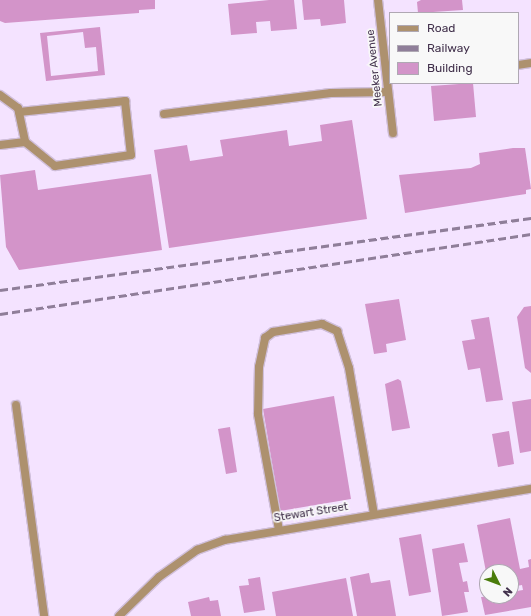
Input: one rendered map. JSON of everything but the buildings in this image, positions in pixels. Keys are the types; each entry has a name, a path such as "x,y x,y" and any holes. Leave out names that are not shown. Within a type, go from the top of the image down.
{"street":[{"name":"Meeker Avenue","path":"378,0 393,133"},
{"path":"519,64 531,63"},
{"path":"164,114 331,93 388,92"},
{"path":"0,95 18,108 24,142 56,166 131,155 125,101 19,112"},
{"path":"0,145 24,142"},
{"path":"279,530 258,414 259,367 265,338 273,332 308,326 322,324 337,330 349,368 374,514"},
{"path":"16,405 44,616"},
{"name":"Stewart Street","path":"119,616 159,576 197,550 225,540 531,489"}],"railway":[{"path":"0,290 531,218"},
{"path":"0,314 531,234"}]}
